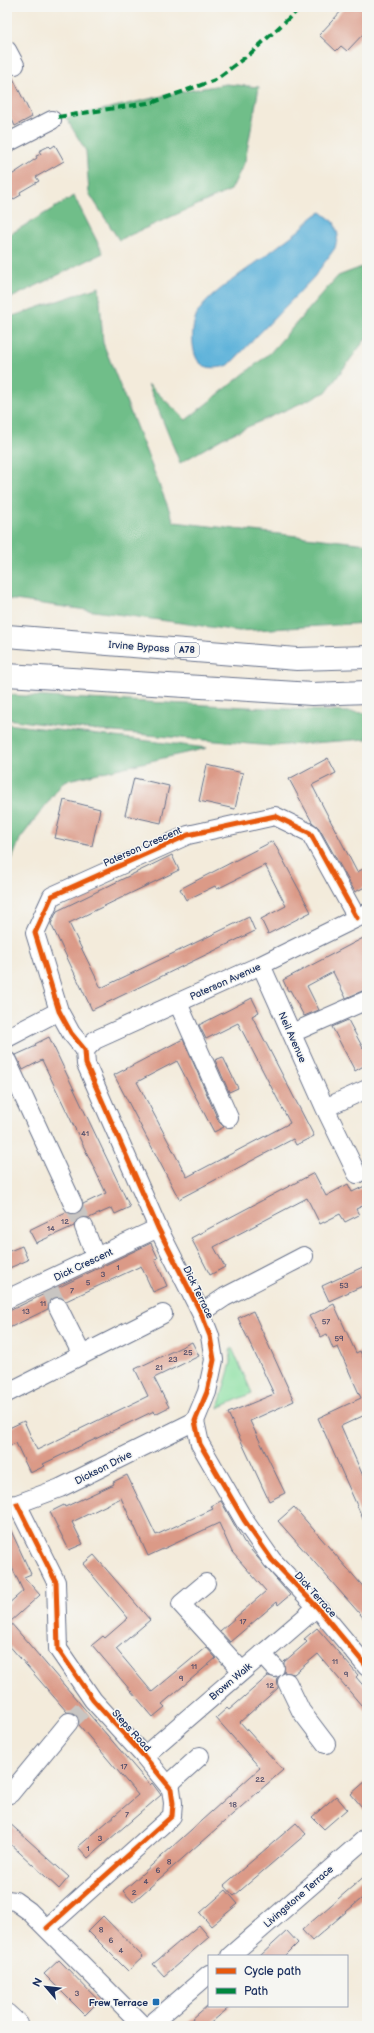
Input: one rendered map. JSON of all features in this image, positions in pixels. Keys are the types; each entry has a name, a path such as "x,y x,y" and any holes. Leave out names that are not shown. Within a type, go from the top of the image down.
{"highway":[{"name":"Irvine Bypass","path":"7,636 296,659 367,657"},
{"path":"7,675 312,694 367,692"}],"street":[{"path":"7,143 52,120"},
{"name":"Paterson Crescent","path":"85,1050 71,1033 59,1011 35,933 52,896 188,835 275,816 310,833 362,915"},
{"name":"Paterson Avenue","path":"85,1050 95,1040 262,965 362,915"},
{"name":"Neil Avenue","path":"262,965 325,1108 357,1174"},
{"path":"292,1033 367,1000"},
{"path":"178,1003 229,1118"},
{"path":"7,1038 59,1011"},
{"name":"Dick Terrace","path":"85,1050 86,1064 158,1228 201,1312 210,1336 214,1360 207,1392 195,1421 200,1444 244,1520 272,1560 365,1659"},
{"path":"7,1061 73,1204"},
{"path":"325,1108 367,1089"},
{"path":"84,1227 96,1258"},
{"name":"Dick Crescent","path":"7,1299 47,1285 96,1258 158,1228"},
{"path":"201,1312 225,1297 304,1256"},
{"path":"58,1307 82,1355"},
{"path":"7,1393 163,1314"},
{"name":"Dickson Drive","path":"12,1504 60,1488 195,1421"},
{"name":"Steps Road","path":"12,1504 56,1582 58,1649 89,1703 144,1756 171,1789 173,1803 172,1816 47,1928"},
{"path":"206,1583 181,1604 242,1671"},
{"name":"Brown Walk","path":"144,1756 317,1608"},
{"path":"262,1654 275,1668"},
{"path":"288,1682 301,1711 326,1744"},
{"path":"10,1794 69,1722"},
{"path":"168,1785 200,1756"},
{"name":"Livingstone Terrace","path":"231,1955 367,1837"},
{"path":"7,1900 15,1901 29,1911 143,2026"},
{"path":"149,2026 208,1975"},
{"path":"7,2013 19,2024 18,2026"}],"green space":[{"path":"226,84 259,87 245,161 231,190 119,240 89,193 86,151 66,118 175,93"},
{"path":"74,196 103,253 7,300 7,236"},
{"path":"367,265 367,337 326,392 223,438 180,463 148,384 186,420 270,353 338,276"},
{"path":"99,287 103,343 174,522 367,544 367,623 239,631 7,599 7,318"},
{"path":"7,695 367,713 367,739 272,746 80,729 7,719"},
{"path":"7,724 207,748 64,781 20,839 7,872"},
{"path":"232,1348 252,1393 218,1408 231,1363 230,1349"}],"water":[{"path":"321,212 334,222 338,235 335,248 314,277 229,365 218,368 210,368 200,363 194,353 193,331 196,317 202,306 223,287"}],"building":[{"path":"345,7 367,7 367,30 347,51 341,46 336,51 319,35"},
{"path":"7,71 11,74 32,117 15,126 7,109"},
{"path":"55,145 64,161 36,177 39,181 20,192 21,195 7,203 7,171 10,176 37,158 36,156 41,154 39,151 49,146 51,148"},
{"path":"328,758 336,773 312,785 357,872 367,867 367,886 355,892 319,828 312,822 289,779"},
{"path":"207,765 243,773 235,809 199,801"},
{"path":"134,778 169,786 161,823 125,815"},
{"path":"64,800 100,809 92,846 55,838"},
{"path":"273,841 311,912 268,934 261,919 286,906 265,865 217,889 215,886 186,900 180,889"},
{"path":"172,855 179,870 69,923 101,988 249,917 255,931 92,1010 51,924 57,911"},
{"path":"367,936 367,989 346,998 333,972 307,986 319,1010 304,1016 290,990 288,991 283,980"},
{"path":"252,998 259,1012 252,1016 314,1136 296,1145 293,1139 179,1199 114,1075 183,1039 219,1122 224,1127 214,1132 177,1061 137,1082 187,1177 290,1123 238,1023 206,1039 199,1025"},
{"path":"348,1020 363,1048 367,1046 367,1064 355,1071 332,1027"},
{"path":"49,1037 130,1207 115,1214 112,1208 89,1218 81,1217 76,1220 74,1226 36,1243 29,1230 66,1212 72,1214 78,1213 82,1210 83,1204 106,1193 42,1060 23,1070 16,1055 36,1046 35,1044"},
{"path":"223,1057 238,1088 229,1092 215,1060"},
{"path":"314,1173 326,1196 348,1184 352,1192 367,1185 367,1204 356,1209 359,1215 345,1222 340,1214 320,1224 307,1198 214,1247 225,1267 210,1275 191,1238"},
{"path":"151,1243 158,1258 155,1259 167,1286 153,1292 141,1266 66,1301 59,1297 54,1297 49,1302 48,1309 7,1329 7,1312"},
{"path":"22,1246 28,1260 7,1269 7,1252"},
{"path":"367,1265 367,1284 329,1301 322,1286"},
{"path":"334,1304 356,1353 360,1351 367,1367 367,1414 341,1426 367,1485 367,1528 318,1418 361,1398 338,1347 333,1349 327,1334 321,1337 309,1316"},
{"path":"253,1311 294,1401 250,1421 285,1493 269,1501 228,1413 274,1394 238,1318"},
{"path":"192,1342 199,1356 154,1378 169,1407 155,1414 154,1411 43,1464 45,1466 30,1473 16,1443 7,1447 7,1429 24,1421 37,1450 148,1396 135,1369"},
{"path":"127,1475 156,1535 213,1509 211,1506 221,1501 244,1542 290,1595 278,1605 277,1602 230,1642 220,1631 266,1591 232,1552 219,1523 148,1556 133,1523 134,1522 132,1522 121,1498 72,1522 83,1544 69,1550 50,1512 64,1505 65,1507 114,1484 113,1482"},
{"path":"294,1507 367,1591 367,1622 278,1521"},
{"path":"7,1522 31,1574 24,1577 40,1595 10,1622 150,1785 152,1783 161,1795 88,1858 78,1847 138,1795 79,1725 79,1719 76,1714 67,1712 7,1643 7,1605 23,1591 7,1557"},
{"path":"94,1555 150,1620 116,1649 152,1692 206,1647 216,1658 162,1704 165,1707 153,1717 92,1645 103,1636 105,1638 128,1618 83,1564"},
{"path":"317,1628 358,1675 356,1677 367,1690 367,1712 318,1654 294,1674 284,1672 284,1662 307,1642 304,1639"},
{"path":"268,1676 278,1678 278,1688 240,1722 283,1770 133,1902 123,1891 260,1768 216,1718 227,1708 229,1710"},
{"path":"367,1780 367,1813 351,1794"},
{"path":"336,1796 347,1809 324,1829 312,1817"},
{"path":"7,1821 69,1877 59,1889 7,1841"},
{"path":"296,1823 306,1834 234,1896 224,1885"},
{"path":"367,1874 367,1894 312,1941 302,1930"},
{"path":"226,1890 238,1904 211,1926 200,1913"},
{"path":"103,1916 143,1957 128,1971 88,1931"},
{"path":"199,1925 209,1937 164,1976 153,1964"},
{"path":"287,1931 298,1943 286,1955 261,1955"},
{"path":"59,1960 99,2001 85,2015 44,1974"},
{"path":"207,2006 230,2007 207,2026 184,2026"}],"tunnel":[{"path":"73,1204 84,1227"},
{"path":"49,1288 58,1307"},
{"path":"69,1722 86,1706"}],"marked path":[{"path":"58,117 154,102 215,80 251,53 301,7"}],"cycle path":[{"path":"357,918 310,833 275,816 188,835 52,896 35,933 59,1011 71,1033 85,1050 86,1064 158,1228 201,1313 210,1336 214,1360 207,1392 195,1421 200,1444 244,1520 272,1560 317,1607 367,1667"},
{"path":"17,1504 56,1582 58,1649 93,1700 144,1756 171,1789 173,1803 172,1816 47,1928"}],"place":[{"name":"Frew Terrace","path":"156,2002"}]}
